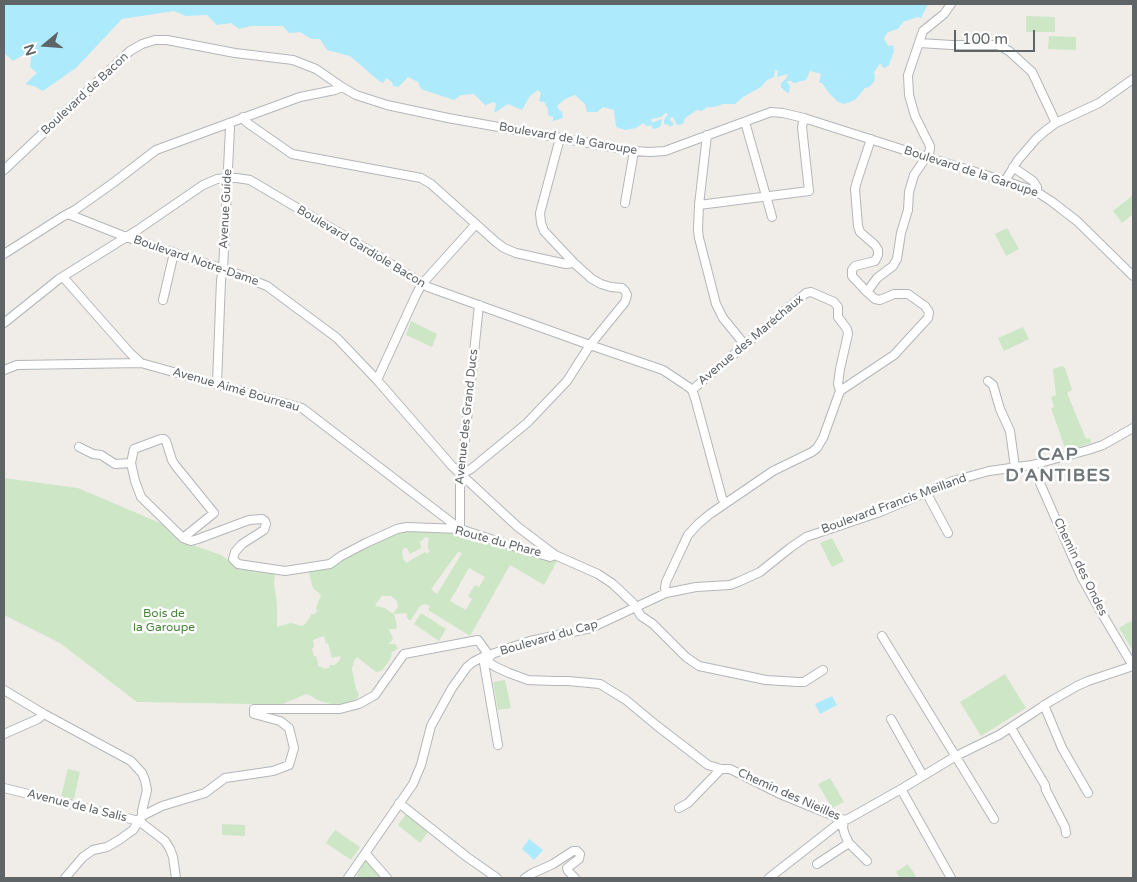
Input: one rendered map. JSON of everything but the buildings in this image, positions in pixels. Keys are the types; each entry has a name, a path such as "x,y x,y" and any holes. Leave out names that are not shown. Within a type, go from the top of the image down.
{"street":[{"path":"867,292 877,278 892,266 897,259 900,233 908,210 909,192 914,175 929,153 930,146 915,116 909,95 908,75 924,29 944,14 949,5"},
{"name":"Boulevard de Bacon","path":"4,170 130,52 142,44 155,40 167,40 235,53"},
{"path":"918,43 998,45 1009,51 1032,72 1056,123"},
{"name":"Boulevard de la Garoupe","path":"235,53 293,60 316,68 356,95 388,106 634,151 665,151 771,112 784,113 1005,180 1037,192 1077,221 1133,276"},
{"path":"1005,180 1013,167 1045,131 1056,123 1099,103 1133,79"},
{"path":"4,254 68,214 156,150 300,97 342,87"},
{"path":"242,117 246,122 292,154 421,178 431,184 504,248 516,253 566,264 574,263"},
{"path":"699,205 809,191 802,127 804,118"},
{"path":"745,122 772,216"},
{"name":"Avenue Guide","path":"217,384 228,178 229,123"},
{"path":"708,135 699,205 699,238 716,304 723,318 745,345"},
{"path":"461,474 471,469 527,423 567,381 590,345 625,302 627,295 625,290 601,284 592,279 544,231 540,212 560,138"},
{"path":"666,593 666,582 688,535 698,524 725,503 773,471 805,456 817,448 823,438 840,391 894,355 928,318 929,312 925,306 908,294 894,294 880,300 875,299 852,276 852,270 855,266 875,260 878,255 875,245 860,232 855,189 871,139"},
{"path":"625,203 634,151"},
{"path":"1013,167 1033,181 1037,187 1037,192"},
{"name":"Boulevard Gardiole Bacon","path":"4,324 63,277 204,185 216,179 237,178 250,180 422,284 479,306 663,370 692,390"},
{"name":"Boulevard Notre-Dame","path":"68,214 126,237 268,286 337,338 461,474 518,527 555,555"},
{"path":"377,380 422,284 476,224"},
{"path":"163,300 174,253"},
{"path":"63,277 141,363"},
{"name":"Avenue des Maréchaux","path":"692,390 806,293 811,292 834,302 838,307 838,317 847,330 848,334 838,384 840,391"},
{"name":"Avenue des Grand Ducs","path":"460,530 461,474 479,306"},
{"name":"Avenue Aimé Bourreau","path":"4,370 17,365 141,363 302,408 460,530"},
{"path":"988,381 993,385 1000,409 1010,431 1015,467"},
{"path":"692,390 725,503"},
{"name":"Boulevard Francis Meilland","path":"635,607 666,593 696,587 730,585 760,572 806,537 880,512 963,478 989,471 1032,465 1098,447 1116,439 1133,428"},
{"path":"164,439 175,465 214,512 183,538 141,497 134,481 131,463 134,449 164,439"},
{"path":"79,447 93,454 101,455 115,464 131,463"},
{"name":"Chemin des Ondes","path":"1032,465 1081,576 1133,666"},
{"path":"926,492 948,533"},
{"name":"Route du Phare","path":"183,538 191,541 249,520 262,519 266,524 264,530 242,544 235,552 233,559 238,564 285,571 330,564 366,542 397,529 407,527 460,530 550,556 555,555"},
{"path":"555,555 598,574 613,584 633,603 642,616 653,624 686,657 699,666 766,680 798,682 804,682 823,670"},
{"name":"Boulevard du Cap","path":"348,878 413,784 421,765 431,726 452,688 469,665 486,656 530,641 591,628 635,607"},
{"path":"882,636 994,818"},
{"name":"Chemin des Nieilles","path":"140,818 162,806 205,793 225,778 273,771 289,765 294,748 289,728 280,721 254,714 254,709 340,709 359,704 375,695 404,654 478,640 486,656 486,661 496,668 528,680 568,680 600,684 626,700 708,765 721,769 730,769 780,794 842,820 848,819 956,756 1012,728 1044,705 1088,681 1133,666"},
{"path":"486,656 498,745"},
{"path":"4,690 44,714 132,761 145,780 146,790 142,811 133,830 107,847 94,850 83,857 65,878"},
{"path":"1044,705 1062,748 1088,793"},
{"path":"4,734 44,714"},
{"path":"890,719 924,776"},
{"path":"1012,728 1045,785 1066,833"},
{"path":"679,808 688,802 721,769"},
{"name":"Avenue de la Salis","path":"4,788 140,818 170,848 176,878"},
{"path":"902,788 951,878"},
{"path":"399,803 497,878"},
{"path":"842,820 849,843 867,861"},
{"path":"769,878 842,820"},
{"path":"818,864 849,843"},
{"path":"525,878 553,864 573,851 577,851 580,854 579,859 567,868 575,878"},
{"path":"366,854 387,878"}],"green space":[{"path":"1026,16 1055,17 1055,32 1026,32"},
{"path":"1049,36 1076,37 1076,50 1048,49"},
{"path":"1133,195 1133,214 1122,223 1113,211"},
{"path":"1007,228 1019,249 1006,256 995,234"},
{"path":"411,321 437,334 432,347 406,335"},
{"path":"1023,327 1029,339 1004,351 998,338"},
{"path":"1062,366 1065,368 1072,390 1067,393 1086,439 1090,438 1091,443 1066,451 1051,408 1054,407 1051,397 1056,395 1053,369"},
{"name":"Bois de la Garoupe","path":"4,478 78,488 160,523 187,543 221,555 237,566 275,571 277,627 291,623 302,626 317,611 316,608 321,595 313,588 309,572 313,568 397,529 460,529 499,545 557,561 544,585 510,565 470,636 428,610 430,606 428,605 424,604 419,607 411,620 408,620 406,613 394,614 397,628 389,629 393,639 388,644 395,644 398,648 392,652 391,658 381,671 376,672 357,657 352,669 356,689 359,694 357,699 334,705 317,700 306,694 278,706 137,702 60,643 4,615","holes":["425,537 429,538 428,549 430,551 406,563 402,551 404,548 407,548 410,554 421,548 420,541","458,552 462,553 437,594 431,589","469,568 485,577 479,587 475,585 468,596 472,599 466,610 450,601","382,596 391,596 397,601 398,607 393,614 385,608 375,606","324,636 332,658 341,656 339,661 335,665 330,665 329,668 324,669 318,666 312,648 314,647 313,640"]},
{"path":"832,538 844,561 832,567 820,543"},
{"path":"421,613 446,629 439,641 414,624"},
{"path":"1131,621 1133,624 1133,651 1119,628"},
{"path":"1005,674 1026,708 981,736 960,702"},
{"path":"505,680 511,708 498,710 493,682"},
{"path":"68,769 80,772 74,799 61,796"},
{"path":"830,778 844,802 832,808 818,784"},
{"path":"406,814 428,832 420,843 398,825"},
{"path":"222,824 245,825 245,836 222,835"},
{"path":"335,830 360,847 351,860 326,843"},
{"path":"365,859 367,859 384,878 356,878"},
{"path":"908,864 917,878 900,878 896,872"}],"water":[{"path":"4,4 928,4 921,18 918,17 904,21 898,29 888,32 884,39 888,46 893,45 894,51 889,65 885,68 881,64 879,65 874,72 874,82 865,88 856,99 850,102 844,104 838,102 822,83 819,83 821,74 810,71 806,80 794,83 788,81 790,86 789,93 786,92 781,87 781,83 788,74 777,77 778,71 775,70 774,77 767,80 761,87 735,104 723,104 707,107 702,111 697,110 685,118 683,124 677,125 673,117 670,118 674,124 670,127 664,124 668,114 666,113 661,117 651,119 654,122 662,119 661,125 658,128 654,129 652,125 647,126 643,123 636,128 625,130 616,127 614,110 603,107 597,112 587,112 585,104 575,95 565,99 557,106 562,112 563,118 553,121 553,117 548,115 548,109 544,102 539,101 541,93 538,90 530,96 522,110 508,104 494,113 496,104 494,102 485,105 474,94 461,95 454,100 421,89 418,82 408,77 398,87 393,86 392,82 387,78 383,83 350,56 327,50 320,39 311,39 300,32 289,33 283,26 251,26 239,29 231,23 217,25 207,15 186,16 174,11 122,19 76,68 43,91 25,84 37,73 30,67 32,50 13,61 4,53"},
{"path":"832,696 837,705 820,714 815,704"},
{"path":"529,839 543,850 534,860 522,849"}],"district":[{"name":"CAP D'ANTIBES","path":"1058,465"}]}
